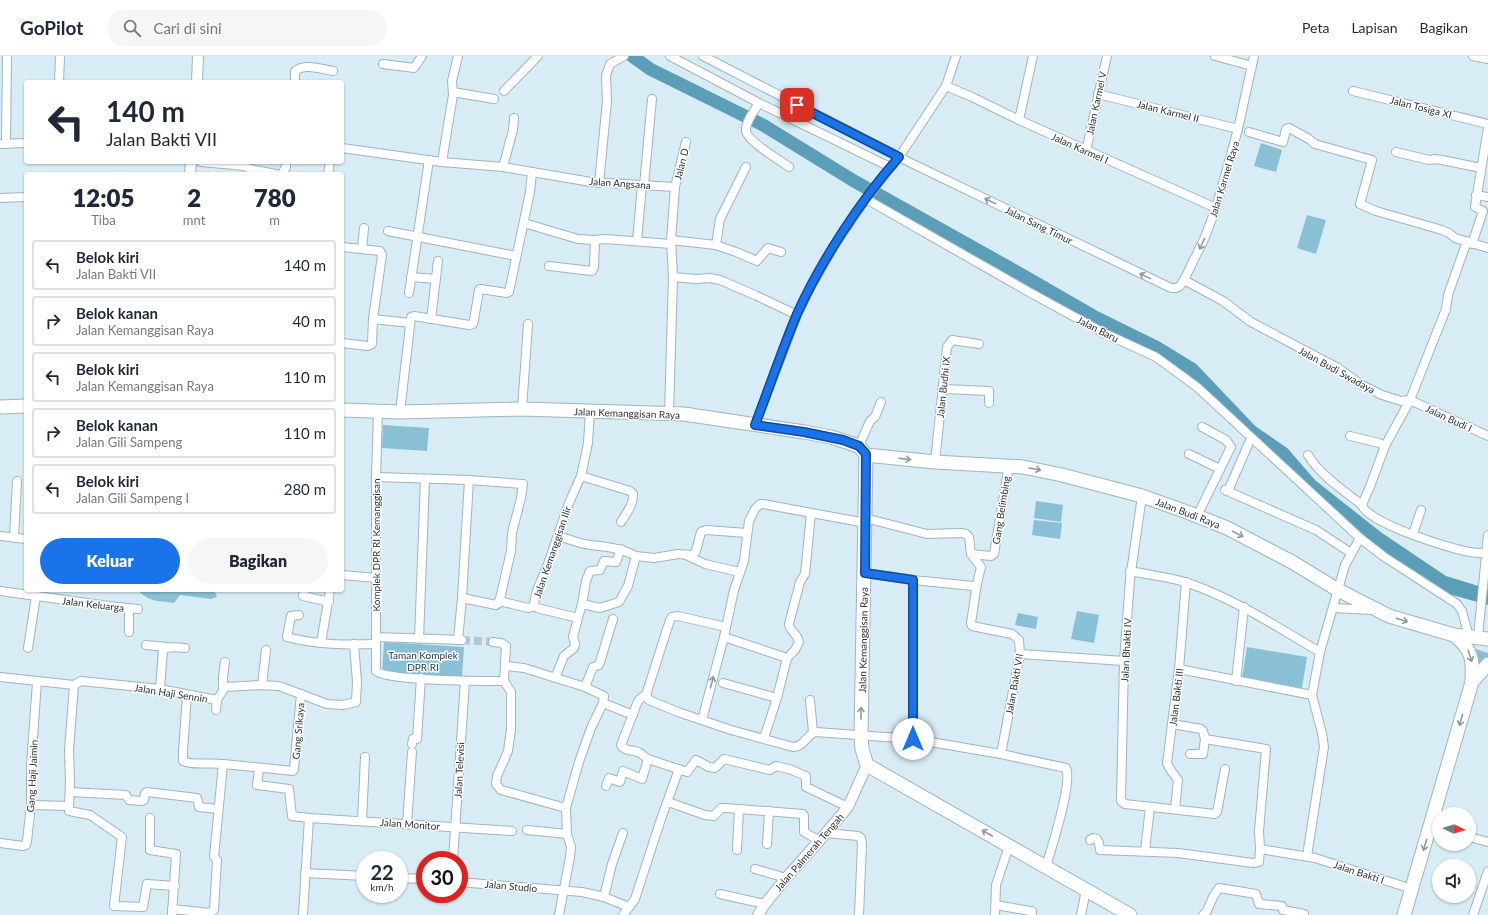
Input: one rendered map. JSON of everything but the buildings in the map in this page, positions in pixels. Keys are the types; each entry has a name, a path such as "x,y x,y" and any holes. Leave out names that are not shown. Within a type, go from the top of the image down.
{"main road":[{"path":"0,407 24,406"},
{"name":"Jalan Kemanggisan Raya","path":"344,410 400,412 522,409 669,413 716,418 804,432 843,440 863,450 868,573 861,735 862,749 867,766"},
{"name":"Jalan Budi Raya","path":"863,450 935,462 1009,465 1037,469 1142,496 1227,528 1376,610 1406,622 1454,635 1478,638"},
{"path":"1440,807 1472,682 1473,667 1470,653 1454,635"},
{"path":"1472,682 1488,664"},
{"path":"867,766 1130,915"},
{"path":"1404,915 1432,836"}],"street":[{"path":"7,56 3,144 24,143"},
{"path":"59,80 60,56"},
{"path":"197,80 198,56"},
{"path":"383,64 414,68 422,56"},
{"path":"442,162 453,92 452,81 458,56"},
{"path":"504,92 538,56"},
{"path":"670,56 758,105 890,167"},
{"name":"Jalan Sang Timur","path":"703,56 899,157 1170,288 1176,288 1182,283"},
{"path":"755,425 797,315 810,288 834,246 867,197 899,157 946,86 956,56"},
{"path":"1019,120 1032,56"},
{"name":"Jalan Karmel V","path":"1086,151 1107,56"},
{"path":"1215,56 1252,66"},
{"name":"Jalan Karmel Raya","path":"1182,283 1205,237 1216,208 1238,129 1254,56"},
{"path":"1473,56 1488,59"},
{"path":"599,183 607,101 606,75 610,64 624,57"},
{"path":"295,80 296,71 300,68 308,67 333,71"},
{"name":"Jalan Karmel I","path":"946,86 1086,151 1216,208"},
{"name":"Jalan Tosiga XI","path":"1353,91 1488,124"},
{"path":"453,92 494,99"},
{"name":"Jalan Karmel II","path":"1098,94 1238,129"},
{"path":"637,241 652,99"},
{"path":"758,105 748,123 746,130 747,134 760,147 790,167"},
{"path":"503,167 513,130 514,118"},
{"path":"1249,132 1283,142 1286,129 1289,128 1316,144 1372,160 1360,204 1376,211 1442,230 1449,233 1452,237 1488,248"},
{"path":"1362,505 1369,491 1385,446 1410,400 1446,309 1448,295 1483,211 1475,207 1481,168 1485,155 1488,128"},
{"name":"Jalan D","path":"675,187 686,142"},
{"name":"Jalan Angsana","path":"344,148 442,162 503,167 599,183 675,187"},
{"path":"1396,152 1429,160 1442,160 1481,168"},
{"path":"409,293 429,160"},
{"path":"212,164 266,172"},
{"path":"716,245 720,220 746,167"},
{"path":"400,412 411,317 414,316 469,325 473,324 480,289 507,293 509,292 516,256 521,241 532,172"},
{"path":"669,413 673,277 671,242 675,187"},
{"path":"1476,196 1488,198"},
{"path":"0,198 24,197"},
{"name":"Jalan Baru","path":"867,197 1028,292 1104,333 1156,357 1197,387 1360,538 1383,556 1457,604 1478,638"},
{"path":"524,223 578,239 716,245 757,261 768,248 781,252"},
{"path":"362,249 364,228"},
{"path":"388,231 516,256"},
{"path":"549,266 592,271 594,267 595,240"},
{"path":"344,246 382,253 371,346 344,343"},
{"path":"431,319 438,261"},
{"path":"411,277 436,280"},
{"path":"673,277 696,279 710,278 720,280 797,315"},
{"name":"Jalan Budi Swadaya","path":"1182,283 1224,300 1251,322 1338,368 1362,385 1382,395 1402,401 1410,400"},
{"path":"373,319 410,323"},
{"path":"522,409 528,324"},
{"name":"Jalan Budhi IX","path":"935,462 948,347 952,340 979,344"},
{"path":"944,389 989,391 989,403"},
{"name":"Jalan Budi I","path":"1410,400 1488,436"},
{"path":"863,450 870,421 875,417 881,402"},
{"name":"Komplek DPR RI Kemanggisan","path":"378,411 376,477 376,669 378,673 382,675 421,678"},
{"name":"Jalan Kemanggisan Ilir","path":"578,618 534,606 535,597 569,503 581,476 588,443 590,411"},
{"path":"1197,516 1231,447 1226,440 1202,427"},
{"path":"1350,436 1379,443 1385,446"},
{"path":"1251,438 1227,491 1316,530 1351,553"},
{"path":"1188,454 1220,469"},
{"path":"1308,455 1328,477 1362,505 1364,510 1386,524 1452,548 1486,553"},
{"name":"Gang Belimbing","path":"971,554 991,556 994,554 1009,465"},
{"path":"581,476 624,489 634,494 630,507 621,522"},
{"path":"376,477 469,480 523,484 521,498 513,526 511,551 499,601 496,605 462,598"},
{"path":"419,639 425,479"},
{"path":"299,615 291,616 287,637 304,642 354,644 376,641 419,639 460,640 469,480"},
{"path":"14,537 17,481"},
{"name":"Jalan Bhakti IV","path":"1142,496 1130,571 1124,661 1121,801 1125,804 1150,807"},
{"path":"702,720 724,637 734,590 744,561 749,521 755,509 760,504 811,513 865,520 927,534 966,534 969,537 971,554 981,567 976,588 973,586 913,580 868,573"},
{"path":"1413,534 1421,510"},
{"path":"764,738 777,698 787,658 795,650 799,642 796,635 789,627 789,624 800,582 805,574 811,513"},
{"path":"685,555 694,553 702,532 712,530 747,533"},
{"path":"0,540 0,536 24,539"},
{"path":"558,536 591,546 605,546 621,550 636,556 654,558 678,554 685,555 705,564 740,572"},
{"path":"1478,638 1488,536"},
{"path":"1307,856 1324,747 1312,695 1320,652 1345,565 1360,538"},
{"path":"555,678 564,656 574,648 574,637 590,570 600,570 604,561 617,561 621,550"},
{"path":"582,604 600,608 620,602 628,586 636,556"},
{"path":"1130,571 1186,582 1244,607 1320,652"},
{"path":"344,575 376,578"},
{"path":"913,580 913,739"},
{"name":"Jalan Bakti III","path":"1175,809 1178,780 1167,763 1179,669 1186,582"},
{"name":"Jalan Bakti VII","path":"976,588 972,626 1012,634 1019,640 1020,654 1001,754"},
{"name":"Jalan Keluarga","path":"0,591 134,608 128,632"},
{"path":"304,592 303,596 329,602"},
{"path":"321,643 330,592"},
{"path":"28,648 36,596"},
{"path":"499,601 528,608 534,606"},
{"path":"1236,681 1244,607"},
{"path":"1333,608 1376,610"},
{"path":"726,627 678,616 672,617 646,695 638,702 621,746 624,749 640,753 643,757 648,759 689,771 696,760 709,768 717,768 724,759 770,770 776,766 789,769 806,776 806,787 848,807"},
{"path":"585,688 593,666 599,665 613,618"},
{"path":"724,637 787,658"},
{"path":"493,642 501,642 506,646 504,681 511,692 511,730 508,751 497,776 496,784 501,790 566,808"},
{"path":"225,662 223,689 230,686 279,686 327,704 343,705 356,702 357,682 354,644"},
{"path":"146,645 185,648"},
{"path":"160,689 163,650 167,647"},
{"path":"262,685 266,650"},
{"path":"1020,654 1124,661"},
{"path":"505,666 524,668 585,688 604,696 603,703 586,742 566,808 567,834 571,847 560,915"},
{"path":"1179,669 1312,695"},
{"name":"Jalan Haji Sennin","path":"0,677 37,682 74,684 81,680 160,689 217,700 223,689"},
{"path":"407,824 413,739 418,739 421,678 465,681 504,681"},
{"name":"Jalan Televisi","path":"454,851 465,681"},
{"name":"Gang Haji Jaimin","path":"0,843 21,846 26,845 27,841 31,805 31,765 37,682"},
{"path":"723,683 777,698"},
{"path":"74,684 69,750 69,811 90,815 122,837 114,906 143,907 147,884 175,886"},
{"name":"Gang Srikaya","path":"187,695 182,751 183,761 190,763 223,764 293,772 301,694"},
{"path":"646,695 649,700 653,702 731,730 764,738 788,746 797,747 804,743 813,732 810,700"},
{"path":"216,710 217,700"},
{"path":"603,703 633,715"},
{"path":"1172,724 1203,731 1205,739 1203,754 1190,754"},
{"path":"813,732 913,739 1001,754 1066,768 1068,772 1066,794 1046,867"},
{"path":"1090,840 1093,838 1099,841 1100,850 1178,853 1259,862 1266,749 1205,739"},
{"path":"362,821 365,757"},
{"path":"606,786 609,778 620,782 623,771 642,779 648,759"},
{"path":"150,818 150,850 176,854 175,886 172,912 210,913 214,910 218,860 214,857 223,764"},
{"name":"Jalan Palmerah Tengah","path":"758,915 786,878 848,807 867,766"},
{"name":"Jalan Monitor","path":"259,768 257,785 289,789 291,815 309,818 512,831"},
{"path":"623,915 635,899 659,823 679,769"},
{"path":"1145,851 1150,807 1216,813 1225,769"},
{"path":"70,792 126,795 129,800 142,802 146,792 197,798 198,807 218,809"},
{"path":"668,802 705,815 714,816 721,808 803,814 804,832 823,837 858,836 861,838 862,844 859,915"},
{"path":"31,805 69,806"},
{"path":"737,850 739,809"},
{"path":"767,844 769,811"},
{"path":"304,915 309,818"},
{"path":"527,830 567,834"},
{"path":"604,897 612,864 623,833"},
{"path":"1476,839 1488,842"},
{"path":"994,915 996,905 996,885 1009,846"},
{"name":"Jalan Bakti I","path":"1260,849 1307,856 1412,889"},
{"path":"755,869 786,878"},
{"path":"1473,915 1488,871"},
{"path":"305,873 356,876"},
{"name":"Jalan Studio","path":"468,883 582,892 604,897 629,907"},
{"path":"1204,915 1217,890 1223,888 1256,894 1258,896 1259,904 1282,906 1283,910 1304,914"},
{"path":"1081,915 1086,890"},
{"path":"720,894 765,904"},
{"path":"996,905 1032,911 1032,915"}],"green space":[{"path":"1261,143 1282,150 1276,172 1254,166"},
{"path":"1307,215 1326,220 1316,254 1297,248"},
{"path":"383,425 429,428 427,451 382,448"},
{"path":"1036,501 1063,505 1061,522 1034,518"},
{"path":"1034,520 1062,523 1060,539 1032,535"},
{"path":"140,592 215,592 217,597 211,599 180,595 174,603 150,599"},
{"path":"1077,611 1099,615 1094,643 1071,639"},
{"path":"1018,613 1038,617 1036,629 1015,625"},
{"name":"Taman Komplek DPR RI","path":"384,642 464,647 462,678 382,674"},
{"path":"1247,647 1307,657 1302,688 1242,678"},
{"path":"1470,647 1488,653 1488,662 1478,672"}],"shaded area":[{"path":"1316,481 1382,533 1446,576 1488,589 1488,605 1449,594 1377,551 1313,493"}],"waterway":[{"path":"632,56 650,69 763,125 854,181 1093,316 1156,347 1192,369 1251,431 1283,453 1315,490 1329,500"}],"tunnel":[{"path":"462,640 493,642"}],"route":[{"path":"797,105 899,157 868,196 834,246 810,288 797,315 755,425 804,432 843,440 859,446 866,454 865,573 913,580 913,739"}]}
